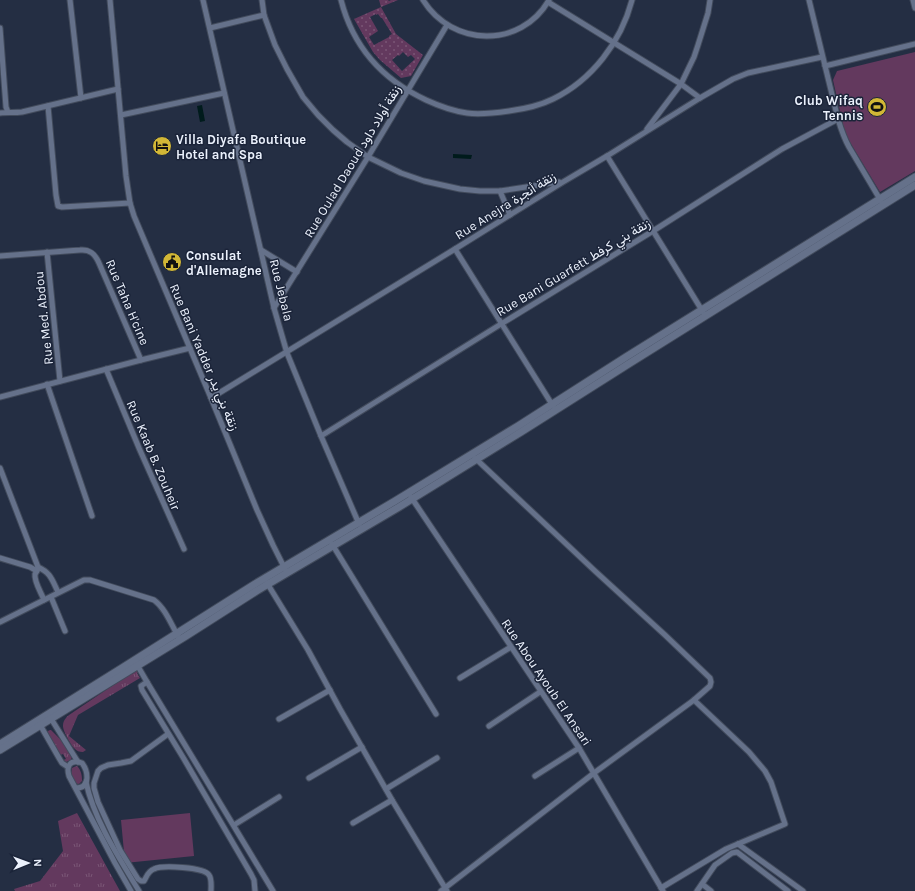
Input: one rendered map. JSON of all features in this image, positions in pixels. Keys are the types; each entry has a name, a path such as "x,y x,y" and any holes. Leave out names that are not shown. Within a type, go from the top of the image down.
{"street":[{"path":"70,0 81,98"},
{"name":"Rue Bani Yadder زنقة بني يدر","path":"110,0 126,176 130,203 137,224 257,510 286,570"},
{"name":"Rue Jebala","path":"203,0 274,308 287,352 360,526"},
{"path":"262,0 264,15 276,45 287,70 303,97 333,130 368,157 401,173 424,181 480,191 500,191 563,182"},
{"path":"341,0 351,29 364,50 384,73 407,90 434,104 452,110 481,114 500,113 535,107 553,100 567,91 597,65 614,43 624,23 632,0"},
{"path":"423,0 434,14 447,25 462,32 478,36 505,34 525,25 538,15 549,1 681,84 700,98"},
{"path":"644,132 681,84 694,57 708,13 710,0"},
{"path":"809,0 844,139 882,202"},
{"path":"913,0 915,8"},
{"path":"210,28 264,15"},
{"name":"Rue Oulad Daoud زنقة أولاد داود","path":"274,308 368,157 447,25"},
{"path":"0,28 6,107 8,112"},
{"path":"825,66 915,44"},
{"name":"Rue Anejra زنقة أنجرة","path":"211,398 733,79 741,75 822,56"},
{"path":"0,113 22,112 118,89"},
{"path":"121,115 224,93"},
{"path":"48,106 56,195 59,207 130,203"},
{"name":"Rue Bani Guarfett زنقة بني كرفط","path":"321,436 653,231 782,149 838,119"},
{"path":"607,156 704,313"},
{"path":"882,202 915,177"},
{"path":"0,750 50,716 266,582 554,408 626,357 704,313 882,202 915,185"},
{"path":"500,191 510,215"},
{"path":"455,249 554,408"},
{"path":"261,250 297,272"},
{"name":"Rue Taha H'cine","path":"0,256 47,252 91,251 96,256 141,360"},
{"name":"Rue Med. Abdou","path":"47,252 60,381"},
{"name":"Rue Med. Abdou","path":"0,397 190,348"},
{"name":"Rue Kaab B. Zouheir","path":"106,369 184,549"},
{"path":"47,384 92,516"},
{"path":"266,582 308,650 444,890 594,773 694,700 710,686 711,682 710,678 665,634 474,457"},
{"path":"0,468 38,569"},
{"name":"Rue Abou Ayoub El Ansari","path":"410,496 578,748 662,889"},
{"path":"332,543 436,714"},
{"path":"0,558 30,566 49,574 58,592"},
{"path":"38,569 35,574 36,581 44,600"},
{"path":"0,622 80,581 90,580 151,598 158,603 163,610 178,637"},
{"path":"51,597 65,631"},
{"path":"460,678 511,647"},
{"path":"136,663 273,891"},
{"path":"147,682 141,686 141,689 253,878 255,891"},
{"path":"279,719 330,690"},
{"path":"489,726 540,692"},
{"path":"662,889 726,849 785,824 771,782 765,771 749,752 694,700"},
{"path":"50,716 78,762 81,762 84,766 86,772 86,782 97,815 121,861 139,891"},
{"path":"0,744 39,723"},
{"path":"39,723 62,763 68,767 69,776 72,782 115,864 131,891"},
{"path":"168,734 129,762 108,765 101,768 96,775 94,788 98,802 120,850 140,881 144,881 147,874 156,868 174,867 194,869 210,875 211,891"},
{"path":"309,778 362,747"},
{"path":"535,776 578,748"},
{"path":"386,790 437,758"},
{"path":"68,767 71,763 78,762"},
{"path":"76,788 82,786 86,782"},
{"path":"234,825 279,797"},
{"path":"353,823 392,800"},
{"path":"738,844 803,891"},
{"path":"697,891 715,865 735,852 788,891"},
{"path":"702,884 711,891"}],"green space":[{"path":"379,0 398,0 381,7"},
{"path":"381,7 396,34 423,55 411,76 401,78 380,60 373,52 354,19","holes":["376,14 382,18 392,34 374,45 369,37 378,31 370,17","403,52 408,57 411,55 415,59 402,71 392,60"]},
{"name":"Club Wifaq Tennis","path":"915,52 915,171 880,192 845,134 833,80 837,71"},
{"path":"137,669 139,672 137,673 140,678 78,715 69,736 86,750 79,752 76,750 67,738 64,731 63,724 66,718"},
{"path":"50,730 64,743 72,756 71,760 66,762 63,760 66,759 63,754 60,755 47,733"},
{"path":"77,766 82,777 82,781 79,784 75,783 71,775 72,768"},
{"path":"77,813 120,891 15,891 14,889 40,881 63,851 58,821"},
{"path":"190,813 194,856 125,863 121,820"}],"shaded area":[{"path":"202,105 205,121 200,122 197,106"},
{"path":"453,154 472,155 471,159 453,158"}],"place":[{"name":"Club Wifaq Tennis","path":"877,107"},
{"name":"Villa Diyafa Boutique Hotel and Spa","path":"162,146"},
{"name":"Consulat d'Allemagne","path":"172,262"}]}
